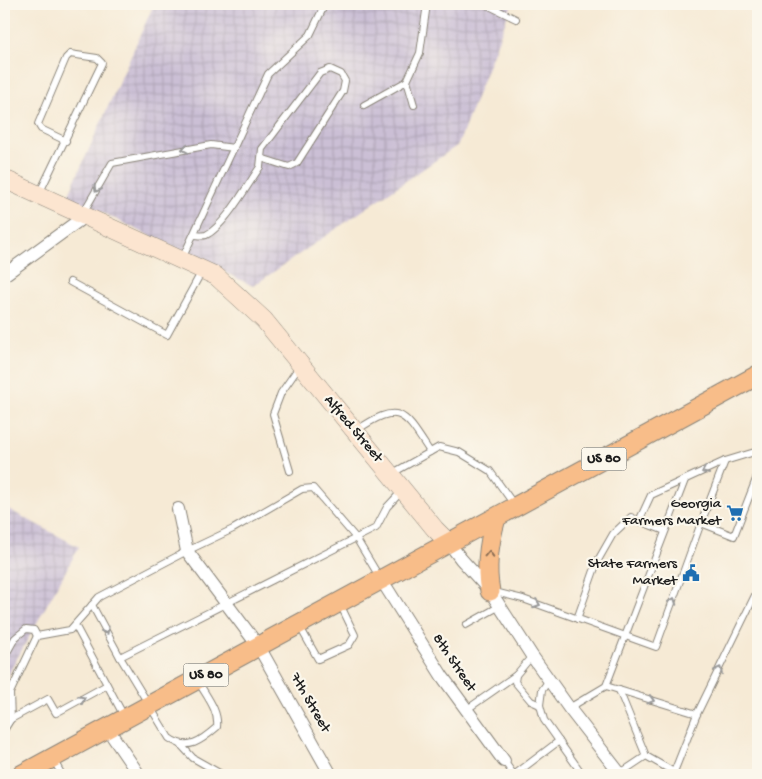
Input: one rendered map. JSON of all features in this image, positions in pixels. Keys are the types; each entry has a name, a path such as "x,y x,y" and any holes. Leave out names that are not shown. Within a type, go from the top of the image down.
{"main road":[{"name":"Alfred Street","path":"4,179 216,276 264,320 354,431 449,543"},
{"name":"US 80","path":"21,775 758,375"},
{"path":"495,599 488,581 489,542 496,518"}],"street":[{"path":"4,275 84,215"},
{"path":"178,509 187,551"},
{"name":"Alfred Street","path":"449,543 495,599 549,680 620,774"},
{"name":"7th Street","path":"187,551 259,647 331,775"},
{"name":"8th Street","path":"381,580 415,627 442,676 504,761"},
{"path":"107,728 139,775"}],"lane":[{"path":"182,260 268,74 310,35 325,4"},
{"path":"364,104 407,81 420,53 427,4"},
{"path":"485,4 516,19"},
{"path":"39,195 66,140 102,64 97,58 70,54 66,58 38,124 41,129 66,140"},
{"path":"194,235 204,236 214,230 228,213 260,167 261,158 262,149 320,73 330,68 341,74 344,81 343,91 297,162 289,167 261,158"},
{"path":"407,81 414,105"},
{"path":"84,215 112,163 211,145 234,148"},
{"path":"70,282 167,335 202,270"},
{"path":"290,471 273,414 281,394 301,365"},
{"path":"354,431 372,420 389,413 402,415 415,429 430,452"},
{"path":"390,474 438,447 459,452 490,471 516,507"},
{"path":"639,521 651,495 725,461 758,451"},
{"path":"466,625 495,599 523,599 656,647 725,461"},
{"path":"701,523 734,536 758,474"},
{"path":"569,708 606,686 685,480"},
{"path":"37,636 70,630 99,597 233,529 302,489 312,488 356,538 381,580"},
{"path":"120,657 376,528 387,508 403,490"},
{"path":"577,618 597,562 613,534 631,517 665,531"},
{"path":"619,690 646,756 674,772 697,714 758,588"},
{"path":"298,625 318,659 349,645 355,635 340,602"},
{"path":"92,605 120,657 170,738 181,745 192,758 223,775"},
{"path":"74,625 126,719"},
{"path":"4,658 15,638 26,629 34,630 37,636"},
{"path":"11,719 10,694 37,636"},
{"path":"466,710 516,675 532,656"},
{"path":"516,675 515,682 521,690 531,701 540,705"},
{"path":"181,745 192,744 203,739 217,727 216,710 198,680"},
{"path":"549,680 542,690 540,705 544,720 583,775"},
{"path":"4,730 11,719 48,699 56,713 108,685"},
{"path":"606,686 697,714"},
{"path":"504,761 514,775 559,741"},
{"path":"620,774 646,756"},
{"path":"52,758 62,775"},
{"path":"4,770 6,775"}],"shaded area":[{"path":"154,4 512,4 458,145 253,286 68,196"},
{"path":"8,509 79,547 4,682 4,517"}],"place":[{"name":"Georgia Farmers Market","path":"735,513"},
{"name":"State Farmers Market","path":"691,573"}]}
